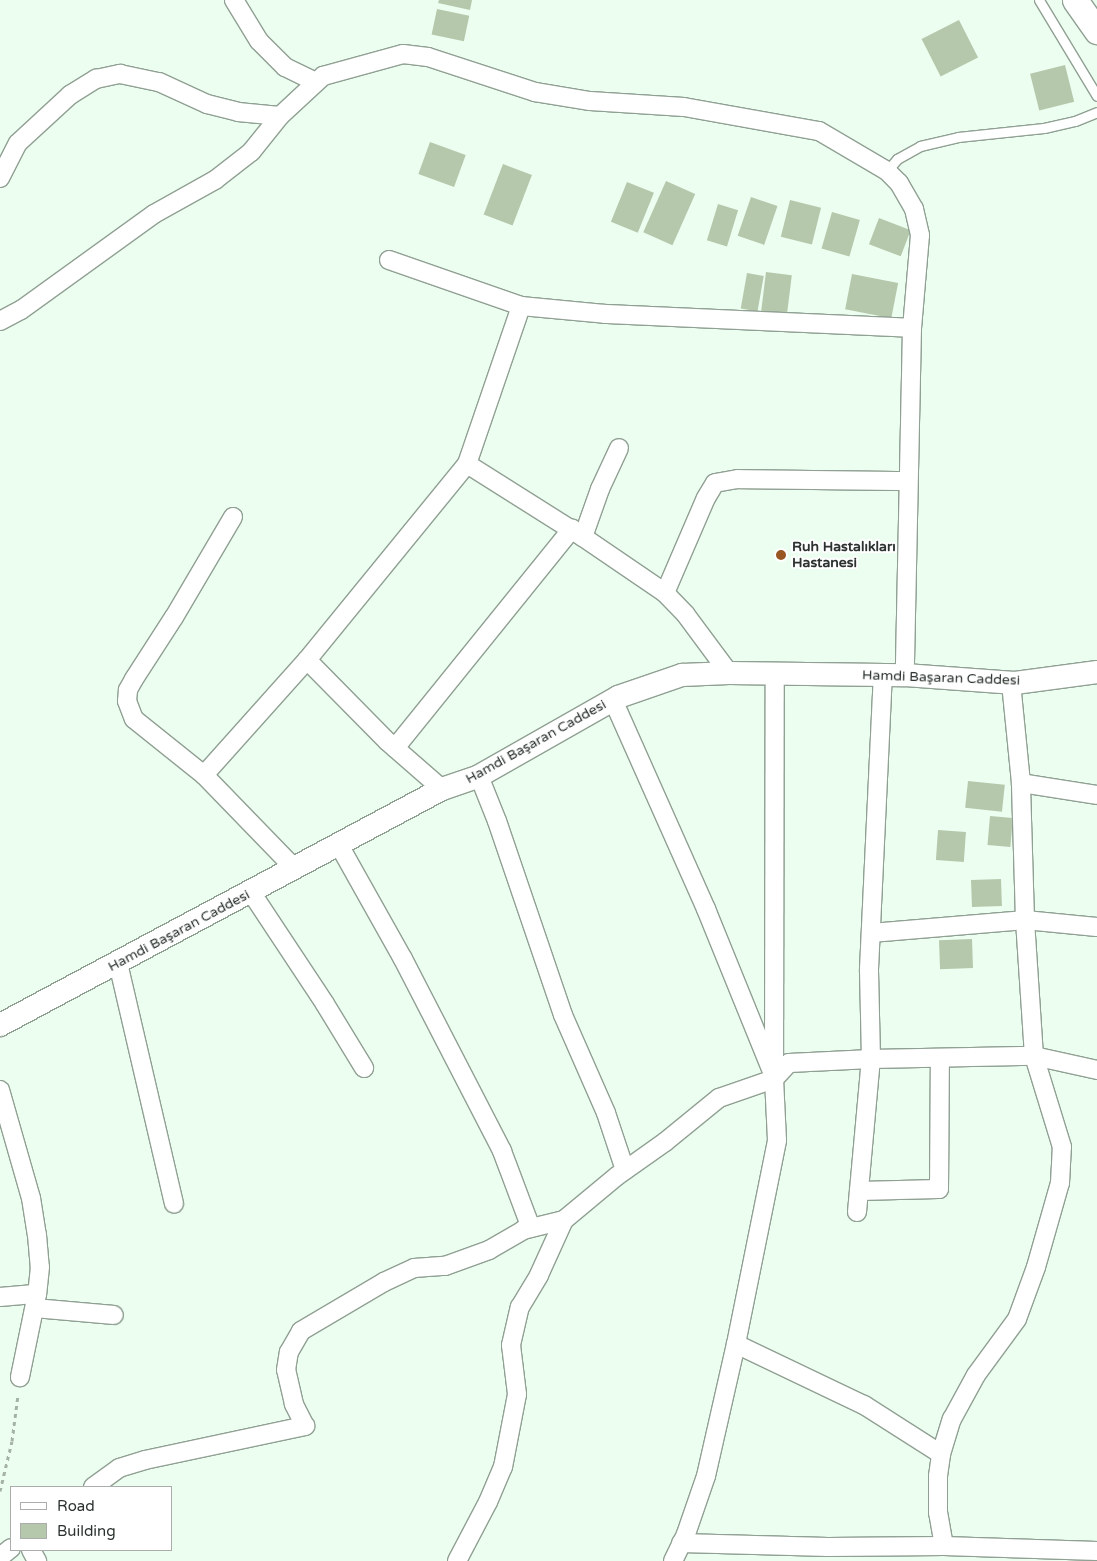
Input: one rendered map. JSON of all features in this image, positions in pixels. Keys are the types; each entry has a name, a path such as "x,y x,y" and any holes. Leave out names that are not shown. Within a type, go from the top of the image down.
{"main road":[{"path":"1075,0 1097,31"}],"street":[{"path":"234,0 259,41 285,67 316,82"},
{"path":"0,321 20,310 154,214 215,180 251,152 280,116 323,76 403,54 428,58 535,92 590,101 684,107 819,131 887,170 899,183 914,209 920,236 912,328 905,675"},
{"path":"0,178 18,143 70,94 96,79 120,74 159,82 207,104 238,112 280,116"},
{"path":"389,260 520,306 605,314 912,328"},
{"path":"204,775 307,660 467,464 520,306"},
{"path":"395,748 577,533 619,448"},
{"path":"467,464 577,533 665,593 686,615 729,672"},
{"path":"665,593 706,498 715,483 738,479 908,481"},
{"path":"233,517 128,690 129,711 134,719 204,775 295,869"},
{"path":"307,660 395,748 442,790"},
{"name":"Hamdi Başaran Caddesi","path":"0,1025 442,790 479,776 612,700 682,676 729,672 775,675 905,675 1011,682 1097,672"},
{"path":"775,675 774,1079 778,1140 736,1344 706,1476 673,1556 828,1547 944,1546 1097,1551"},
{"path":"856,1212 871,1058 869,969 883,675"},
{"path":"944,1546 938,1513 938,1476 941,1454 952,1418 976,1375 1017,1319 1036,1266 1060,1184 1062,1147 1034,1056 1025,920 1021,783 1011,682"},
{"path":"612,700 706,910 774,1079"},
{"path":"479,776 497,821 563,1014 606,1113 625,1170"},
{"path":"1021,783 1097,795"},
{"path":"339,845 403,959 502,1151 531,1228"},
{"path":"251,892 325,1004 364,1068"},
{"path":"871,933 1025,920 1097,927"},
{"path":"118,963 174,1204"},
{"path":"94,1486 119,1468 145,1460 305,1426 294,1404 286,1370 289,1352 301,1332 384,1282 414,1268 445,1266 490,1250 523,1230 564,1220 625,1170 719,1098 774,1079 789,1064 871,1058 1034,1056 1097,1070"},
{"path":"858,1191 939,1189 940,1058"},
{"path":"0,1090 31,1198 38,1235 40,1267 36,1301 20,1376"},
{"path":"458,1561 488,1502 502,1467 517,1394 511,1345 520,1307 539,1275 564,1220"},
{"path":"0,1297 36,1301 114,1315"},
{"path":"736,1344 864,1405 941,1454"},
{"path":"0,1557 10,1549"}],"lane":[{"path":"1039,0 1097,96"},
{"path":"887,170 898,159 920,146 958,137 1044,128 1097,112"}],"path":[{"path":"0,1491 12,1441 20,1376"}],"building":[{"path":"439,0 472,0 470,10 438,3"},
{"path":"437,9 469,16 464,41 432,34"},
{"path":"959,20 978,57 941,76 922,39"},
{"path":"1065,65 1074,102 1039,111 1030,74"},
{"path":"430,142 466,155 454,187 418,174"},
{"path":"503,164 532,175 513,226 484,214"},
{"path":"666,181 695,194 672,245 643,232"},
{"path":"627,182 654,193 638,233 611,222"},
{"path":"751,197 777,206 764,245 738,236"},
{"path":"790,200 821,208 812,245 781,237"},
{"path":"718,204 738,210 727,246 707,240"},
{"path":"832,212 860,220 849,257 822,249"},
{"path":"879,218 911,230 901,256 869,244"},
{"path":"766,272 792,275 787,317 761,314"},
{"path":"747,273 764,276 757,311 741,308"},
{"path":"852,274 898,283 891,318 845,309"},
{"path":"968,781 1005,785 1002,812 965,808"},
{"path":"990,816 1013,818 1010,847 987,845"},
{"path":"938,830 966,832 964,862 936,860"},
{"path":"1001,879 1002,906 972,907 971,880"},
{"path":"972,939 973,968 940,969 939,940"}],"place":[{"name":"Ruh Hastalıkları Hastanesi","path":"781,555"}]}
